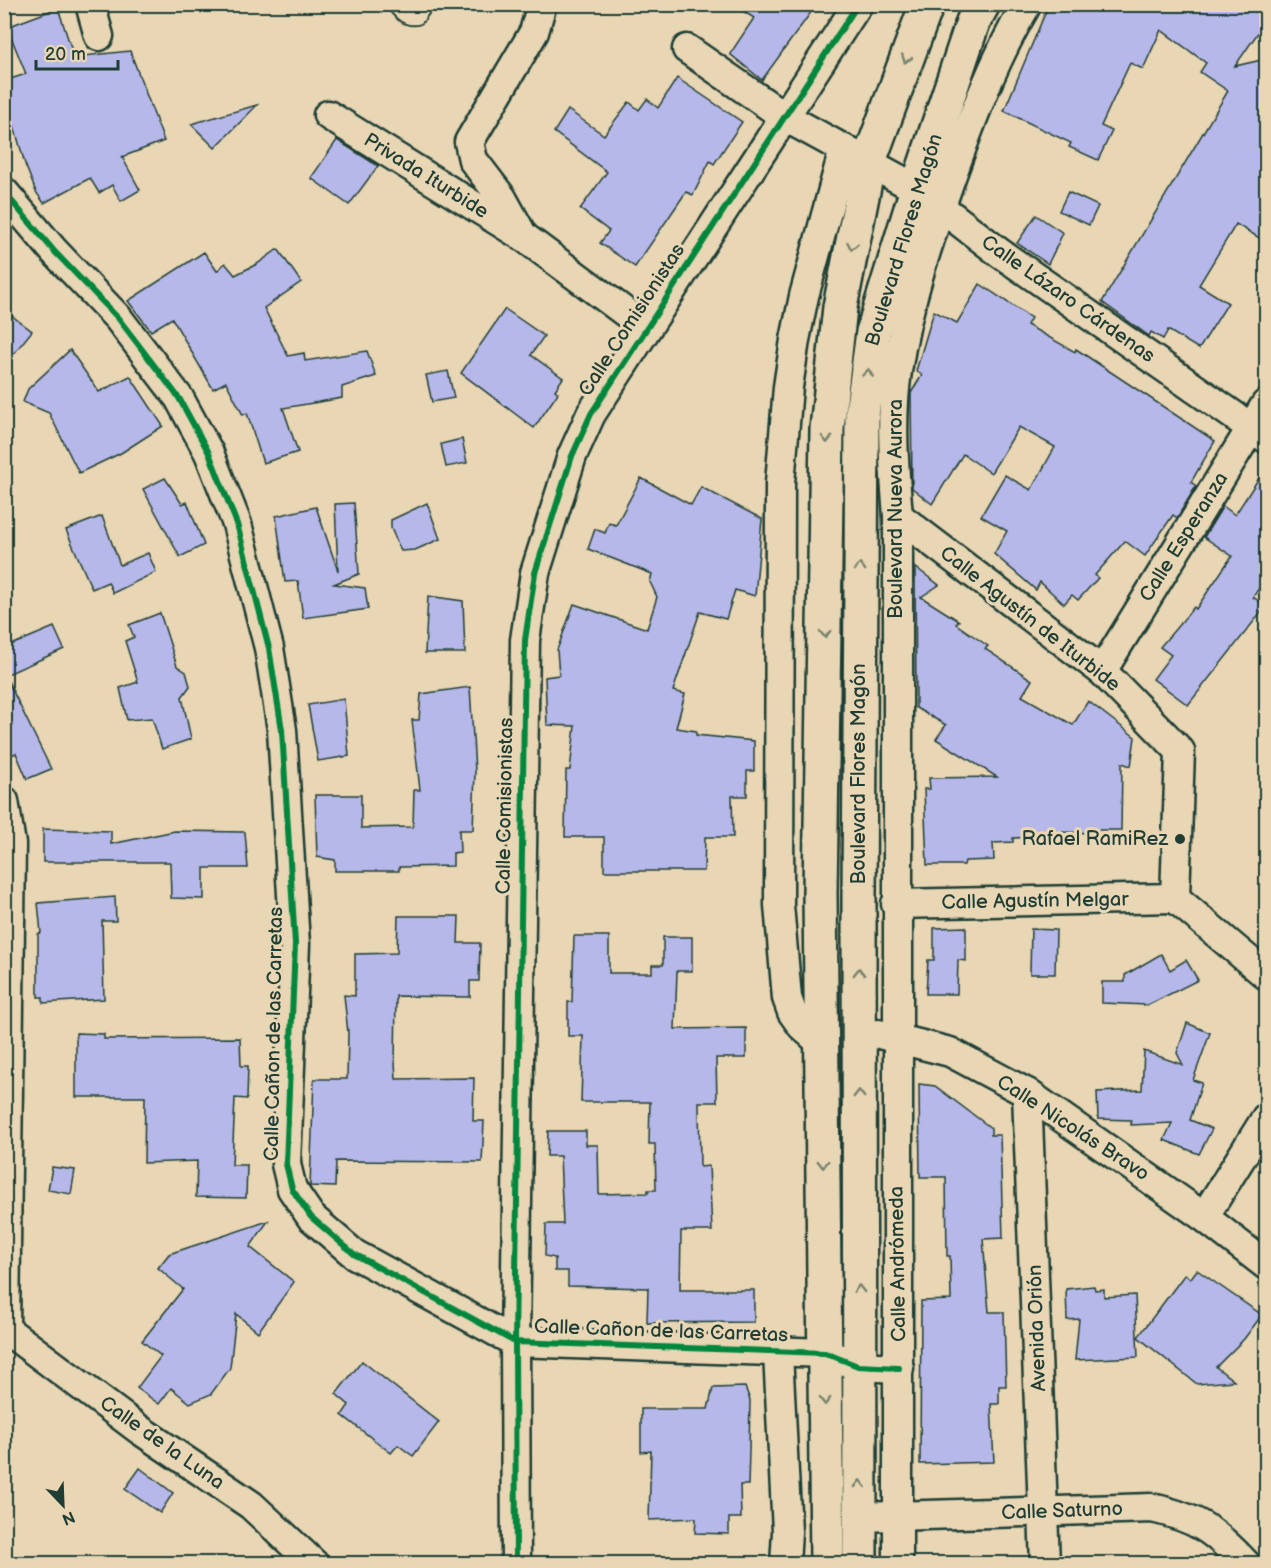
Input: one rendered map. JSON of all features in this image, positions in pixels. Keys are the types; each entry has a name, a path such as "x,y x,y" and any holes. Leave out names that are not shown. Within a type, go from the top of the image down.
{"main road":[{"name":"Boulevard Flores Magón","path":"827,1563 820,893 827,429 856,155 927,4"},
{"name":"Boulevard Flores Magón","path":"860,1563 858,1366 862,414 873,332 929,198 973,21 983,4"}],"street":[{"path":"90,4 99,36"},
{"path":"524,237 502,198 473,160 469,142 534,32 542,4"},
{"name":"Calle Comisionistas","path":"516,1563 514,1342 525,640 535,573 572,456 591,414 645,327 858,4"},
{"name":"Boulevard Nueva Aurora","path":"896,1037 898,516 892,441 897,372 929,198 1027,4"},
{"name":"Calle Lázaro Cárdenas","path":"687,49 785,117 929,198 1000,253 1259,433"},
{"name":"Privada Iturbide","path":"328,115 524,237 645,327"},
{"path":"821,1043 802,1026 787,998 779,905 780,483 788,387 804,296 856,155"},
{"name":"Calle Cañon de las Carretas","path":"4,192 54,251 118,318 179,398 209,453 237,524 269,648 282,730 295,944 286,1164 292,1189 311,1217 354,1254 514,1342 825,1353 858,1366 899,1368"},
{"name":"Calle Esperanza","path":"1102,671 1259,433 1266,404"},
{"name":"Calle Agustín de Iturbide","path":"898,516 1102,671 1180,751 1175,898"},
{"path":"4,801 10,844 5,1328"},
{"path":"1175,898 1266,975"},
{"name":"Calle Agustín Melgar","path":"896,904 1175,898"},
{"name":"Calle Nicolás Bravo","path":"860,1031 896,1037 950,1052 1027,1093 1204,1217 1266,1265"},
{"name":"Calle Andrómeda","path":"896,1037 900,1515 898,1563"},
{"name":"Avenida Orión","path":"1027,1093 1045,1563"},
{"path":"1204,1217 1266,1118"},
{"name":"Calle de la Luna","path":"5,1328 140,1430 251,1505 314,1563"},
{"path":"778,1353 787,1532 785,1563"},
{"name":"Calle Saturno","path":"860,1518 1152,1508 1183,1515 1204,1524 1246,1563"}],"lane":[{"path":"394,4 405,16 411,18 417,17 426,4"}],"building":[{"path":"732,4 817,4 762,80 730,54 754,18"},
{"path":"1049,4 1266,4 1266,21 1235,66 1266,59 1266,242 1236,224 1199,285 1228,303 1199,349 1168,330 1163,339 1151,332 1149,336 1102,302 1228,91 1200,72 1206,63 1161,30 1143,69 1130,63 1101,126 1112,131 1098,160 1069,147 1071,143 1004,111"},
{"path":"58,8 74,57 130,51 164,141 122,157 140,190 121,201 112,185 99,193 90,178 44,203 36,192 25,164 4,91 4,81 26,74 7,27"},
{"path":"677,78 742,122 714,164 710,161 693,195 686,192 635,267 600,243 609,231 580,209 607,172 554,132 568,110 604,135 629,102 639,110 647,99 658,108"},
{"path":"257,105 215,148 191,124"},
{"path":"337,140 378,166 349,205 311,178"},
{"path":"1068,192 1098,206 1089,225 1059,211"},
{"path":"1036,215 1063,233 1048,264 1017,243"},
{"path":"278,249 301,282 264,308 288,356 304,353 305,361 367,351 376,376 342,387 342,398 283,408 298,452 263,463 247,413 243,415 226,382 213,389 172,318 151,331 128,301 204,252 217,271 225,263 235,275 257,264"},
{"path":"980,284 1031,318 1027,325 1075,352 1076,349 1215,441 1191,482 1196,486 1177,518 1173,515 1145,556 1125,541 1095,575 1098,578 1078,600 1072,595 1064,604 1040,582 1036,590 994,554 1007,531 981,516 1005,475 1031,490 1055,447 1019,427 991,473 963,454 932,504 912,488 911,393 922,375 916,371 934,311 957,323"},
{"path":"505,309 544,336 531,355 563,378 555,390 558,393 534,428 461,373"},
{"path":"4,310 32,331 4,366"},
{"path":"70,350 99,392 130,376 163,426 121,453 79,473 49,413 23,402 28,389"},
{"path":"448,371 454,398 432,402 426,375"},
{"path":"462,439 467,463 446,467 441,444"},
{"path":"1266,467 1266,578 1253,597 1266,606 1188,705 1153,679 1171,655 1160,647 1194,607 1196,609 1232,556 1204,537 1223,506 1235,515"},
{"path":"165,478 182,504 187,502 204,545 180,557 143,489"},
{"path":"641,478 691,505 701,487 762,519 755,596 735,590 726,619 700,612 673,691 685,694 676,728 696,731 696,735 754,741 754,771 747,771 747,796 732,796 733,837 705,837 704,871 604,871 604,837 565,837 566,770 570,770 575,726 547,725 545,677 559,675 557,650 574,604 647,629 657,597 650,582 652,574 588,549 595,529 605,533 609,523 616,525"},
{"path":"354,503 359,574 334,584 365,588 368,609 303,618 298,581 285,582 276,516 316,507 338,571 335,504"},
{"path":"427,503 440,539 415,550 401,551 391,528 391,520"},
{"path":"102,516 120,565 148,553 156,572 113,593 108,582 92,589 66,530"},
{"path":"915,567 939,585 921,597 959,621 956,624 988,646 985,649 1032,680 1022,696 1073,725 1088,701 1135,737 1131,766 1122,763 1121,830 1097,830 1097,833 1055,832 1055,836 1013,838 1013,842 993,843 994,860 965,861 964,865 927,865 924,789 930,789 929,778 997,777 936,739 946,725 916,708"},
{"path":"428,596 463,601 465,653 425,653"},
{"path":"160,613 177,666 186,672 190,686 182,697 191,739 162,749 152,718 127,720 120,688 138,682 125,641 134,637 129,625"},
{"path":"54,627 64,649 5,675 51,769 27,779 16,753 4,758 4,648"},
{"path":"470,687 475,771 473,830 459,830 460,852 453,853 453,866 399,867 399,871 335,871 335,860 317,857 315,795 361,795 361,828 413,827 414,790 420,790 412,720 419,720 421,694"},
{"path":"344,699 349,756 318,761 308,705"},
{"path":"43,829 111,831 111,844 175,831 245,832 248,868 204,868 204,899 171,898 170,862 43,862"},
{"path":"115,897 116,921 102,921 104,999 43,1003 43,997 38,997 38,934 41,933 38,903"},
{"path":"398,916 459,916 458,943 480,943 479,981 470,981 470,997 396,996 395,1062 396,1079 474,1078 473,1121 484,1121 482,1162 336,1161 335,1187 310,1186 314,1079 347,1079 348,1033 344,995 355,996 355,954 397,953"},
{"path":"966,927 966,961 958,960 957,994 926,994 928,960 934,960 934,928"},
{"path":"1031,929 1056,930 1055,974 1030,974"},
{"path":"574,936 609,936 609,973 652,973 652,965 663,965 663,937 692,937 692,971 677,971 675,1029 746,1028 746,1058 716,1058 717,1102 699,1102 700,1167 709,1166 712,1231 681,1231 680,1290 754,1290 754,1322 647,1323 648,1288 568,1286 568,1271 555,1271 555,1258 545,1256 546,1224 563,1224 560,1156 547,1156 548,1131 586,1131 586,1145 598,1145 599,1194 648,1193 648,1190 656,1190 655,1144 649,1144 650,1102 581,1102 583,1036 568,1036 568,1002 572,1002"},
{"path":"1161,954 1170,970 1186,960 1198,980 1148,1005 1102,1003 1102,982 1125,982 1125,975"},
{"path":"1187,1023 1210,1033 1193,1080 1202,1083 1190,1120 1212,1129 1199,1154 1164,1140 1172,1123 1131,1125 1131,1120 1098,1119 1097,1092 1142,1090 1144,1051 1183,1065 1177,1053"},
{"path":"76,1033 104,1034 104,1039 240,1038 241,1066 248,1066 247,1099 235,1098 232,1165 247,1165 246,1198 196,1197 197,1161 144,1163 145,1097 76,1097"},
{"path":"919,1084 935,1086 991,1128 991,1135 1000,1135 1003,1238 983,1239 989,1312 1004,1312 1006,1386 999,1386 999,1404 991,1404 994,1462 920,1464 921,1301 951,1300 950,1256 947,1256 946,1177 920,1177"},
{"path":"52,1167 75,1170 71,1194 48,1190"},
{"path":"268,1221 250,1247 294,1282 258,1332 236,1314 230,1368 211,1394 190,1403 171,1388 159,1404 137,1388 161,1356 142,1341 183,1289 158,1268 169,1254"},
{"path":"1197,1270 1262,1315 1244,1339 1216,1367 1234,1381 1197,1384 1138,1337 1185,1274 1190,1279"},
{"path":"1094,1286 1095,1290 1104,1289 1104,1297 1135,1295 1138,1357 1075,1360 1079,1319 1067,1320 1066,1289"},
{"path":"362,1361 439,1422 413,1456 398,1445 391,1453 342,1415 349,1405 336,1394"},
{"path":"745,1387 750,1400 748,1485 740,1485 741,1518 729,1518 729,1534 695,1533 696,1518 649,1520 651,1451 641,1452 641,1409 708,1409 713,1388"},
{"path":"140,1468 173,1493 160,1513 125,1489"}],"cycle path":[{"path":"516,1564 515,1342 525,640 535,573 572,456 591,414 858,4"},
{"path":"4,192 54,251 118,318 179,398 209,453 237,524 269,648 282,730 295,944 286,1164 292,1189 311,1217 354,1254 515,1342 825,1353 858,1366 899,1368"}],"place":[{"name":"Rafael RamiRez","path":"1180,839"}]}
